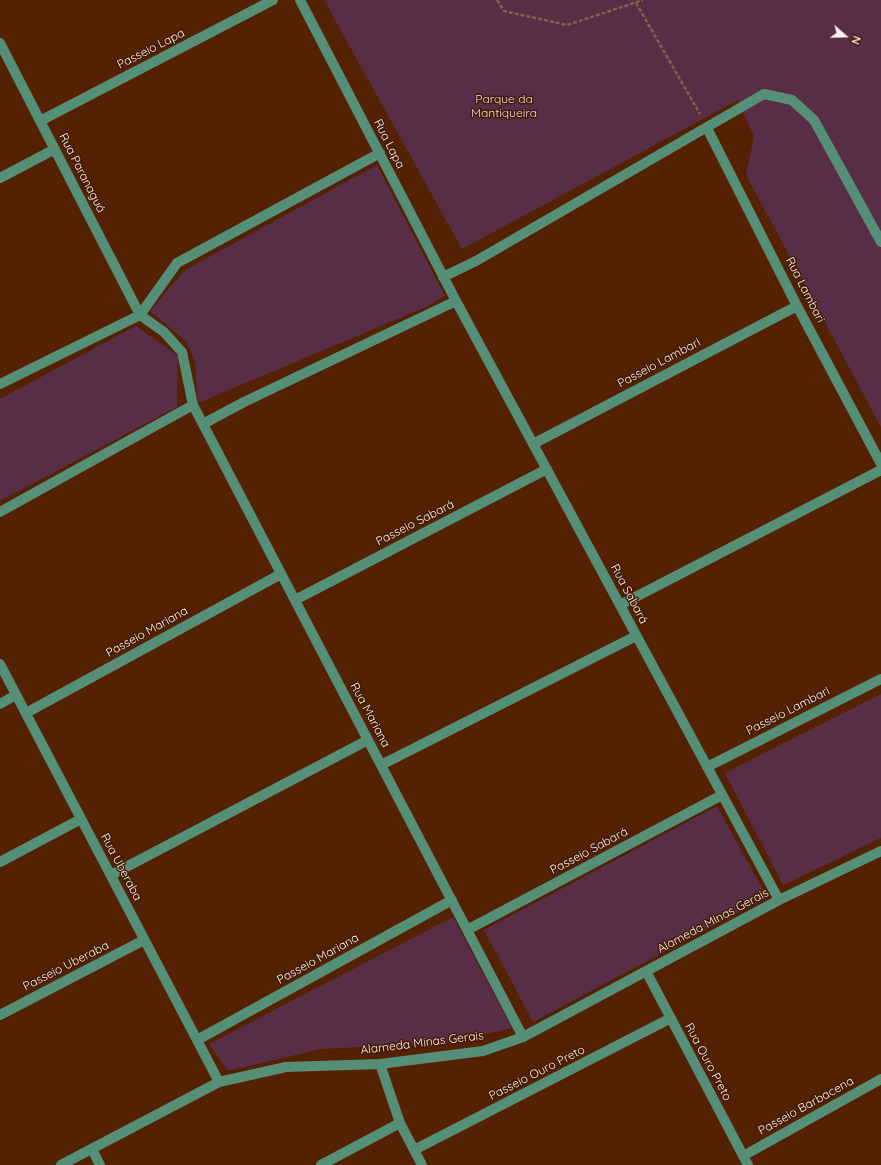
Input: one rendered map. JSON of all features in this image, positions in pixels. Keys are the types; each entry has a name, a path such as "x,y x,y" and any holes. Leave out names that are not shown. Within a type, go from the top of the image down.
{"street":[{"name":"Passeio Lapa","path":"40,121 273,0"},
{"name":"Rua Lapa","path":"300,0 456,301"},
{"name":"Rua Paranaguá","path":"0,43 140,315"},
{"path":"443,276 476,261 764,94 792,100 814,120 881,242"},
{"name":"Rua Lambari","path":"707,128 881,464"},
{"path":"0,178 55,149"},
{"path":"0,384 140,315 177,263 380,153"},
{"path":"203,424 244,402 456,301"},
{"name":"Rua Sabará","path":"456,301 778,900"},
{"name":"Passeio Lambari","path":"532,444 798,306"},
{"name":"Rua Mariana","path":"140,315 164,332 182,352 193,405 524,1037"},
{"path":"0,512 193,405"},
{"name":"Passeio Sabará","path":"295,600 546,469"},
{"path":"620,605 881,470"},
{"name":"Passeio Mariana","path":"26,713 281,574"},
{"path":"381,765 636,636"},
{"name":"Rua Uberaba","path":"0,664 219,1082"},
{"name":"Passeio Lambari","path":"707,767 881,679"},
{"path":"0,704 16,695"},
{"path":"111,875 368,740"},
{"name":"Passeio Sabará","path":"467,930 722,795"},
{"path":"0,862 81,819"},
{"name":"Alameda Minas Gerais","path":"61,1165 219,1082 286,1067 380,1064 484,1050 524,1037 778,900 881,851"},
{"name":"Passeio Mariana","path":"197,1040 452,900"},
{"name":"Passeio Uberaba","path":"0,1015 144,940"},
{"name":"Rua Ouro Preto","path":"646,971 748,1165"},
{"name":"Passeio Ouro Preto","path":"414,1150 671,1018"},
{"path":"380,1064 400,1123 422,1165"},
{"name":"Passeio Barbacena","path":"743,1156 881,1079"},
{"path":"321,1165 400,1123"},
{"path":"92,1149 100,1165"}],"path":[{"path":"497,0 504,11 567,25 636,4 643,0"},
{"path":"636,4 707,128"}],"green space":[{"name":"Parque da Mantiqueira","path":"324,0 881,0 881,427 746,175 754,137 738,100 462,249"},
{"path":"377,165 445,296 426,307 198,403 195,362 187,342 150,311 185,270"},
{"path":"136,326 178,356 177,407 0,501 0,399"},
{"path":"881,694 881,838 783,885 725,773"},
{"path":"717,806 767,897 533,1022 484,930"},
{"path":"453,917 512,1028 447,1043 321,1049 228,1071 209,1044"}]}
